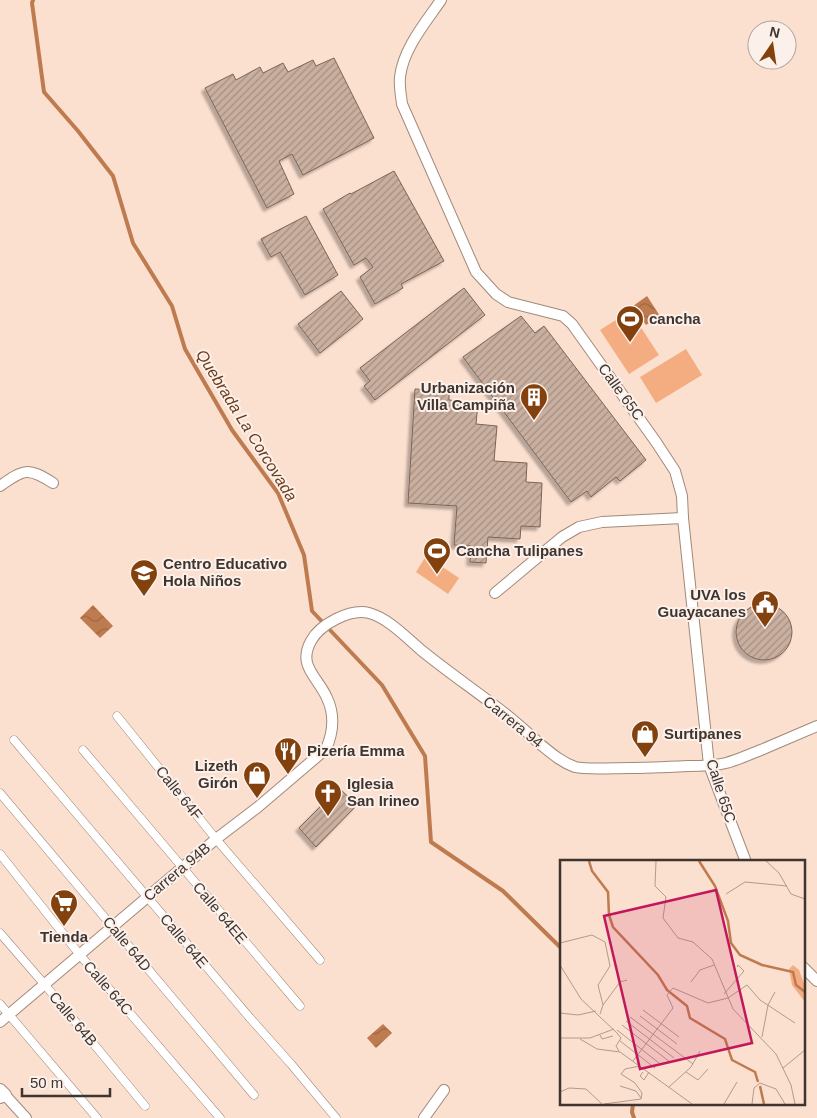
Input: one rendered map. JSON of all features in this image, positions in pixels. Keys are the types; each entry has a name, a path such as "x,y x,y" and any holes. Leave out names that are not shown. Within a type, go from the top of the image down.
{"street":[{"name":"Calle 65C","path":"441,0 415,38 403,61 400,77 402,104 476,272 496,294 508,302 563,316 572,324 651,434 675,471 682,496 709,765 745,860"},
{"path":"0,486 21,473 30,471 53,483"},
{"path":"495,593 562,537 579,527 602,522 684,518"},
{"name":"Carrera 94","path":"331,711 327,698 307,667 307,651 314,636 320,629 335,620 353,613 368,612 391,625 552,754 568,764 580,768 642,768 725,764 817,726"},
{"name":"Carrera 94B","path":"0,1022 216,839 326,750 332,729 331,711"},
{"name":"Calle 64F","path":"117,716 216,839 320,960"},
{"name":"Calle 64E","path":"14,740 336,1118"},
{"name":"Calle 64EE","path":"84,750 300,1006"},
{"name":"Calle 64D","path":"0,793 254,1095"},
{"name":"Calle 64C","path":"0,854 80,955 220,1118"},
{"name":"Calle 64B","path":"0,933 145,1106"},
{"path":"804,968 817,981"},
{"path":"0,1004 97,1118"},
{"path":"424,1118 444,1090"},
{"path":"2,1094 26,1118"}],"shaded area":[{"name":"cancha","path":"630,311 659,355 629,374 600,330"},
{"name":"cancha","path":"686,349 702,375 656,403 640,377"},
{"name":"Cancha Tulipanes","path":"426,556 459,578 448,594 416,572"}],"water":[{"path":"647,296 660,316 646,325 633,306"},
{"path":"93,605 113,626 100,638 80,618"},
{"path":"383,1024 392,1033 376,1048 367,1038"}],"building":[{"path":"334,58 374,138 303,175 292,154 279,161 294,194 267,208 205,88 233,74 236,80 260,67 263,73 283,63 288,72 313,60 316,66"},
{"path":"394,171 444,261 401,284 403,288 375,304 360,277 373,267 366,258 354,265 323,209"},
{"path":"306,216 338,275 305,295 280,252 271,257 261,239"},
{"name":"Urbanización Villa Campiña","path":"464,288 485,315 375,400 364,386 370,381 360,368"},
{"path":"341,291 363,319 320,353 298,324"},
{"path":"521,316 535,333 544,326 646,460 620,481 616,477 591,497 587,491 571,502 463,357"},
{"path":"415,389 449,391 449,400 478,403 476,424 497,426 494,461 527,463 526,482 542,483 540,527 521,526 520,539 488,537 486,563 470,562 471,546 454,545 457,506 408,503"},
{"path":"764,604 775,606 784,612 790,621 792,632 790,643 784,652 775,658 764,660 753,658 744,652 738,643 736,632 738,621 744,612 753,606"},
{"name":"Iglesia San Irineo","path":"339,788 357,805 316,847 299,828"}],"waterway":[{"name":"Quebrada La Corcovada","path":"33,0 44,92 78,131 113,176 133,243 172,306 185,349 232,430 278,493 304,555 312,611 382,685 425,756 431,842 503,891 560,947"},
{"name":"Quebrada La Corcovada","path":"633,1106 634,1118"}],"place":[{"name":"cancha","path":"630,343"},
{"name":"Urbanización Villa Campiña","path":"534,421"},
{"name":"Cancha Tulipanes","path":"437,575"},
{"name":"Centro Educativo Hola Niños","path":"144,597"},
{"name":"UVA los Guayacanes","path":"765,628"},
{"name":"Surtipanes","path":"645,758"},
{"name":"Pizería Emma","path":"288,775"},
{"name":"Lizeth Girón","path":"257,799"},
{"name":"Iglesia San Irineo","path":"328,817"},
{"name":"Tienda","path":"64,927"}]}
